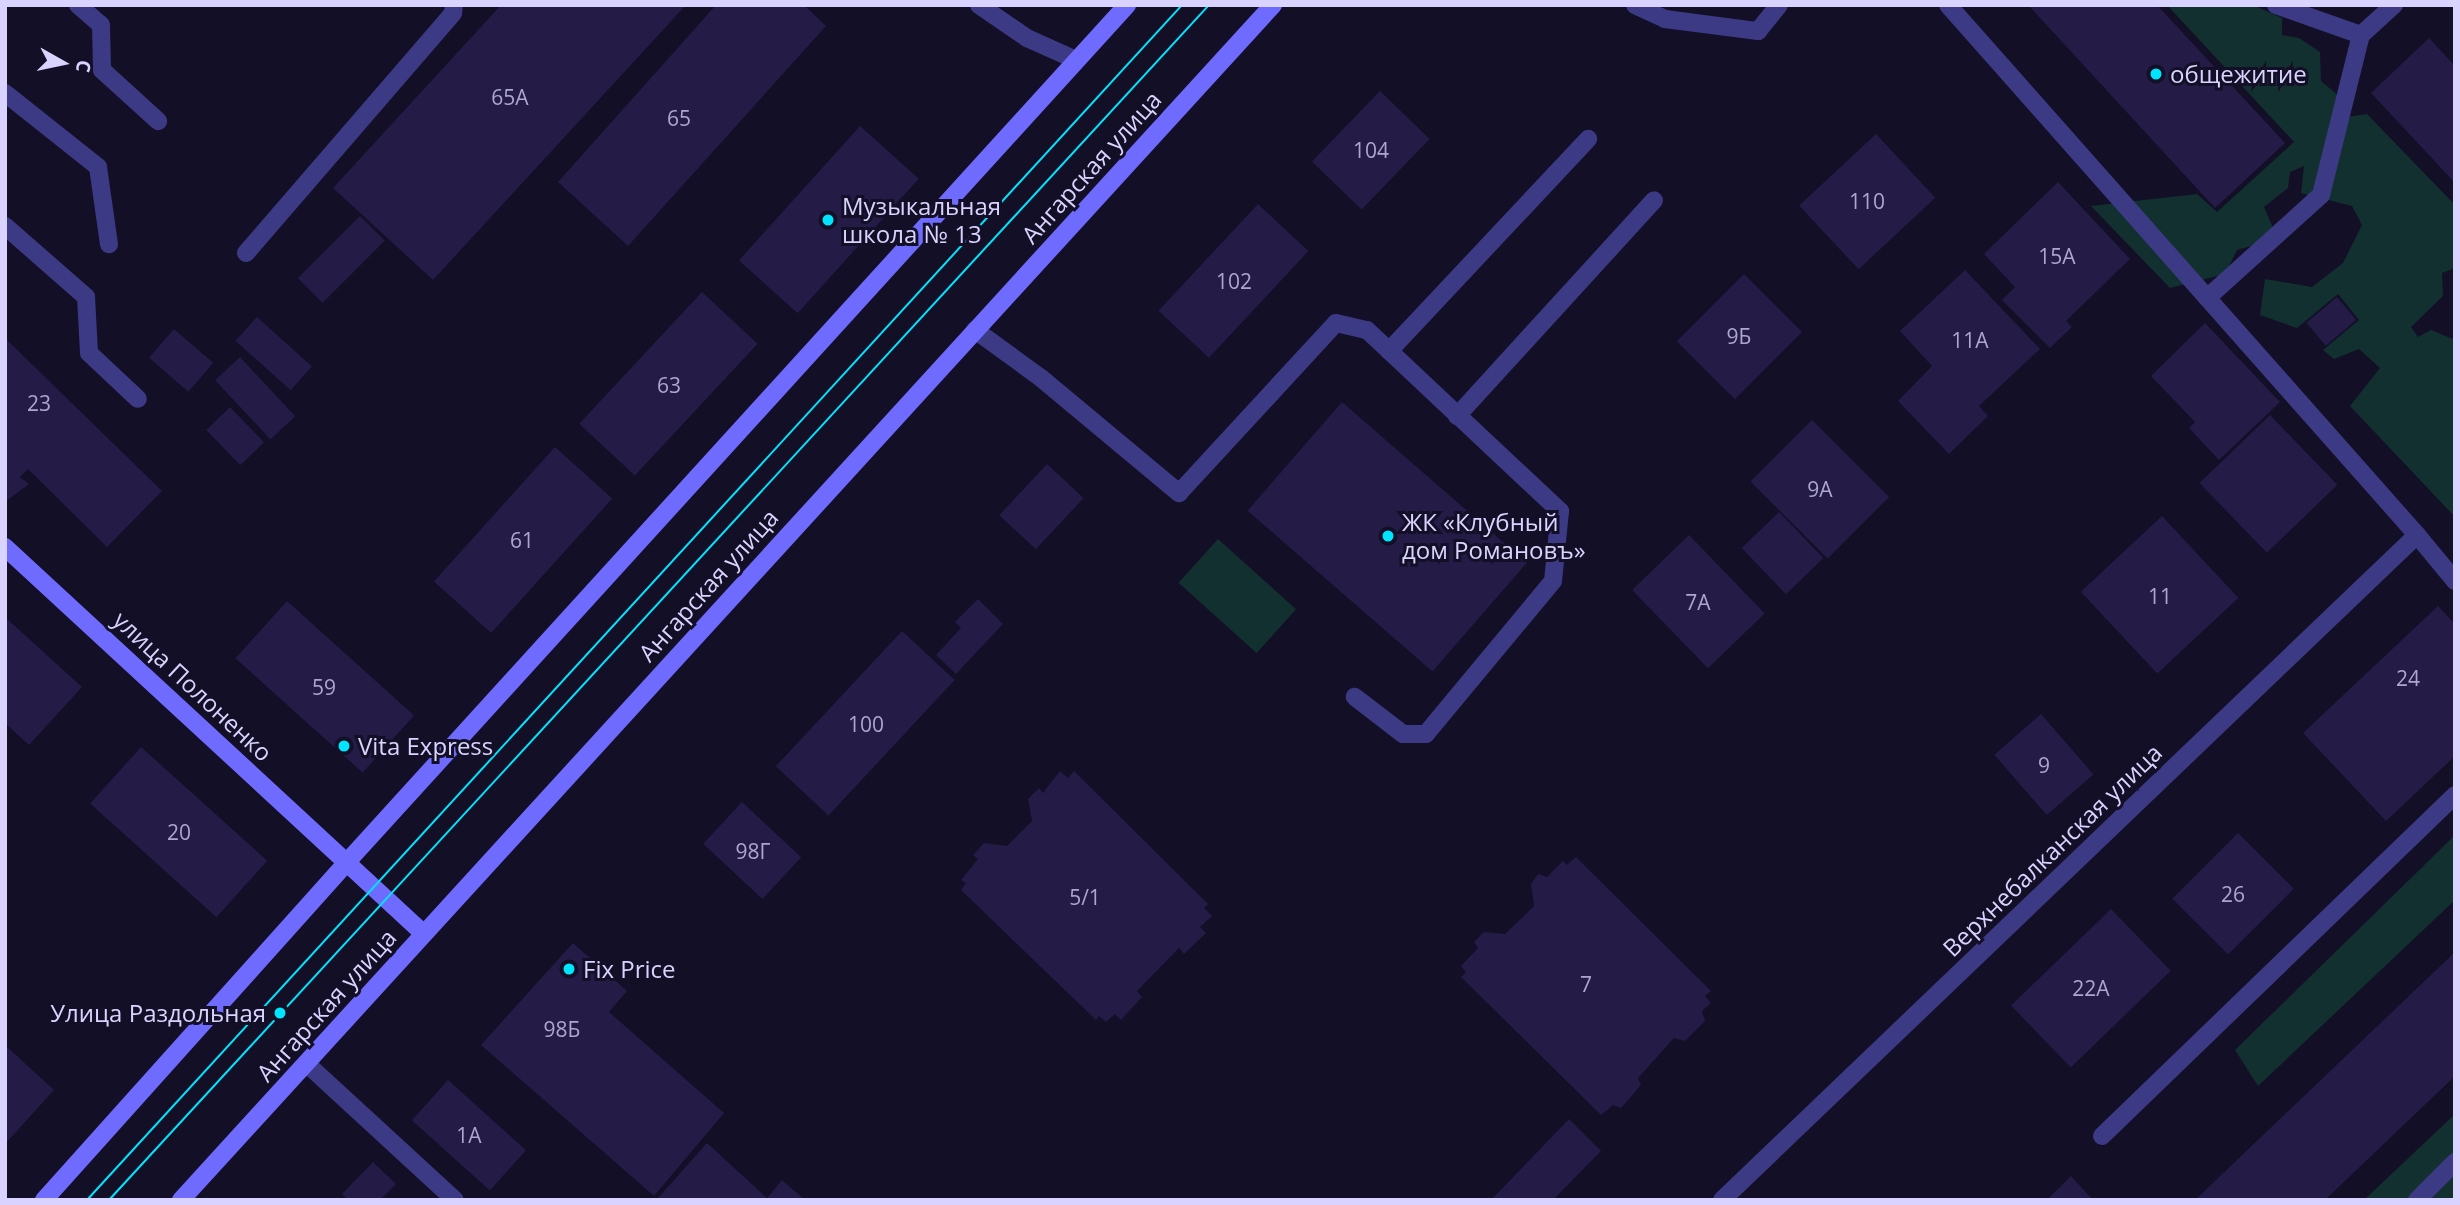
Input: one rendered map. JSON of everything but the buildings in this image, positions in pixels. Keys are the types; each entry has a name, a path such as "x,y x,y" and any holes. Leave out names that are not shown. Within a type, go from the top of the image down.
{"main road":[{"path":"44,1200 347,862 1127,5"},
{"name":"Ангарская улица","path":"181,1200 1273,5"},
{"name":"улица Полоненко","path":"5,547 423,933"}],"street":[{"path":"78,5 101,25 102,70 158,121"},
{"path":"246,253 453,13 454,5"},
{"path":"979,5 1027,37 1076,60"},
{"path":"1635,5 1665,19 1758,31 1779,5"},
{"path":"1948,5 2455,581"},
{"path":"2276,5 2361,35"},
{"path":"2207,298 2321,195 2361,35 2394,5"},
{"path":"5,93 98,167 109,244"},
{"path":"1389,351 1588,139"},
{"path":"1457,416 1654,200"},
{"path":"5,226 86,297 89,353 138,399"},
{"path":"975,330 1041,377 1179,493 1336,323 1367,330 1560,511 1553,581 1426,734 1403,734 1355,697"},
{"name":"Верхнебалканская улица","path":"1722,1200 2417,535"},
{"path":"2102,1136 2455,796"},
{"path":"307,1064 455,1200"},
{"path":"2417,1200 2455,1162"}],"green space":[{"path":"2167,5 2253,5 2282,18 2282,35 2299,38 2320,52 2321,81 2339,96 2332,119 2367,114 2455,205 2455,268 2442,273 2443,296 2411,327 2418,337 2431,330 2455,340 2455,517 2350,406 2380,368 2359,349 2334,359 2323,350 2359,320 2338,294 2297,328 2260,315 2265,279 2312,287 2343,263 2362,225 2352,206 2301,193 2304,166 2290,172 2288,188 2264,207 2274,230 2258,244 2237,250 2225,274 2170,288 2091,206 2197,194 2217,212 2294,142"},
{"path":"1218,539 1296,609 1257,653 1179,583"},
{"path":"2455,835 2455,900 2258,1086 2235,1050"},
{"path":"2455,1114 2455,1200 2364,1200"}],"tram line":[{"path":"87,1200 1182,5"},
{"path":"109,1200 1209,5"}],"place":[{"name":"общежитие","path":"2156,74"},
{"name":"Музыкальная школа № 13","path":"828,220"},
{"name":"ЖК «Клубный дом Романовъ»","path":"1388,536"},
{"name":"Vita Express","path":"344,746"},
{"name":"Fix Price","path":"569,969"},
{"name":"Улица Раздольная","path":"280,1013"}]}
